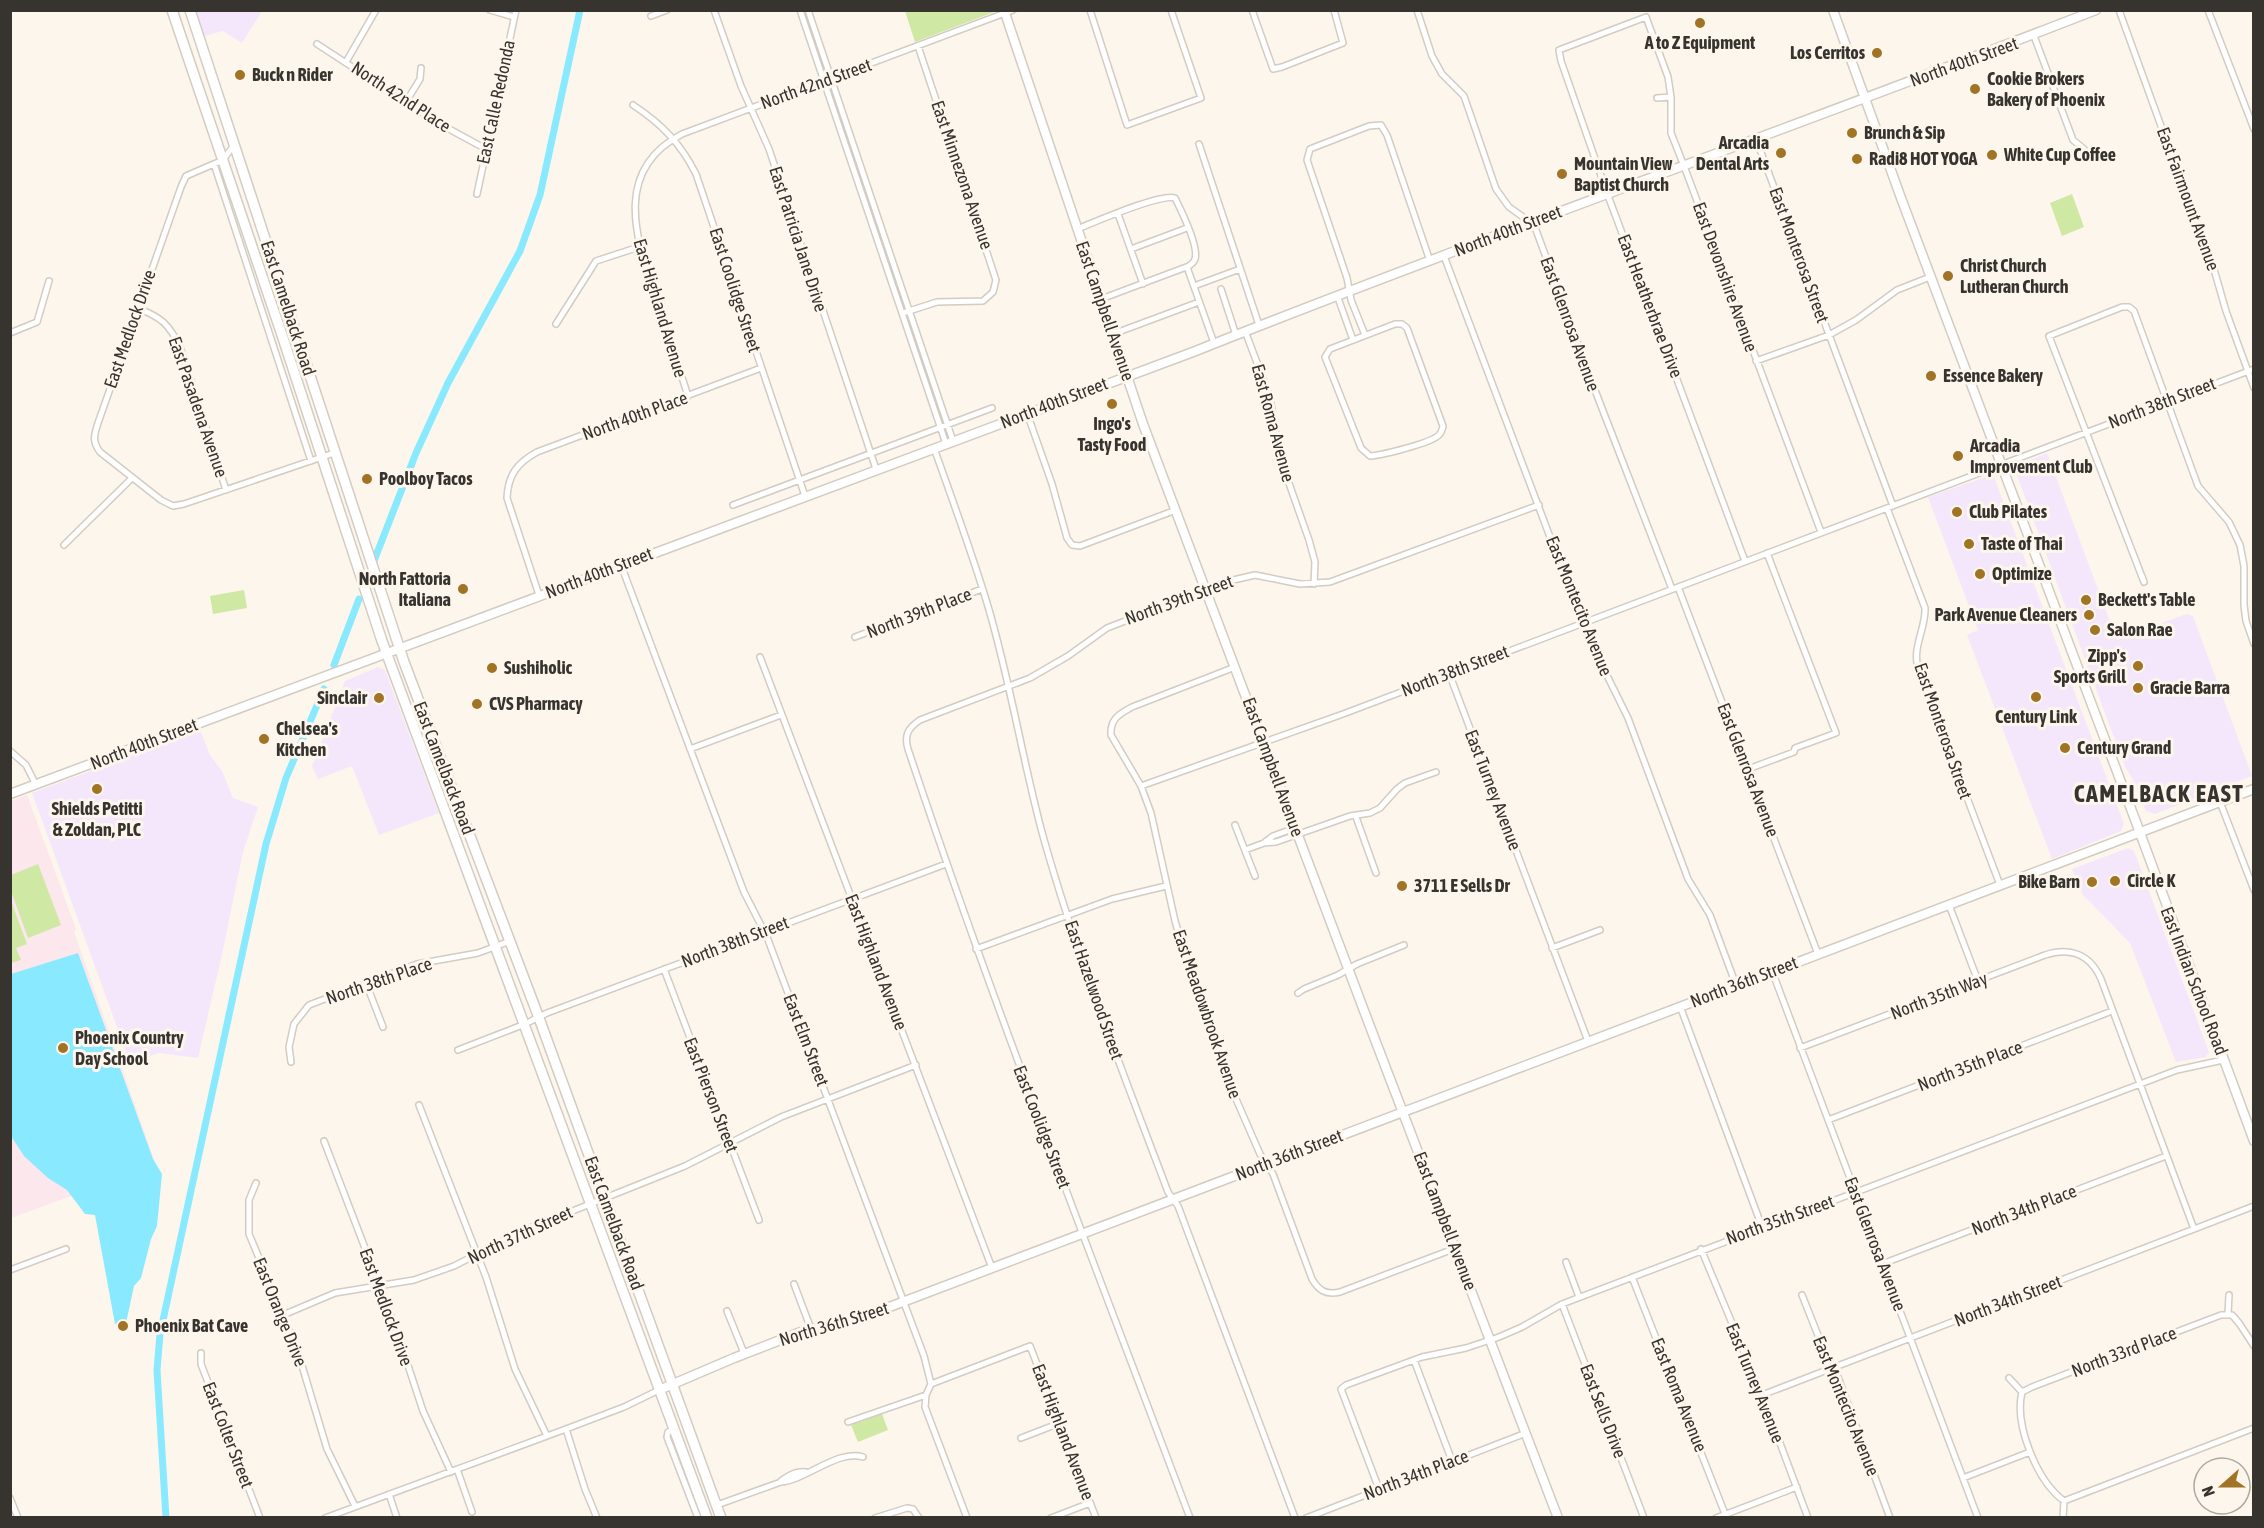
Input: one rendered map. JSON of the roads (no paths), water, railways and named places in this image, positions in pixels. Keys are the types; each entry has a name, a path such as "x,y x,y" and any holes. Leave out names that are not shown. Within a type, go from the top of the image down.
{"main road":[{"name":"East Camelback Road","path":"172,10 218,162 316,459 361,579 386,654 707,1518"},
{"name":"East Camelback Road","path":"190,10 399,648 539,1018 721,1518"},
{"name":"East Indian School Road","path":"1833,10 1930,277 2140,832 2253,1141"},
{"name":"North 40th Street","path":"10,794 1027,414 1607,193 2034,36 2083,13 2096,10"},
{"name":"East Campbell Avenue","path":"1008,12 1077,229 1127,376 1348,969 1558,1518"},
{"path":"184,44 200,39"},
{"name":"North 36th Street","path":"659,1390 744,1353 811,1329 856,1319 904,1302 2253,789"},
{"path":"449,822 464,818"}],"street":[{"path":"346,62 376,10"},
{"path":"490,10 514,17"},
{"name":"East Calle Redonda","path":"477,194 516,10"},
{"path":"651,16 667,10"},
{"name":"East Patricia Jane Drive","path":"714,10 741,86 769,149 876,469"},
{"path":"800,10 940,428 949,442"},
{"path":"808,10 947,426 949,442"},
{"path":"1090,10 1127,125 1201,98 1171,10"},
{"path":"1252,10 1273,69 1343,43 1334,10"},
{"name":"East Glenrosa Avenue","path":"1417,10 1432,56 1442,74 1464,96 1496,189 1509,207 1530,222 1536,230 1598,398 1748,769 1818,954"},
{"name":"East Fairmount Avenue","path":"2119,10 2186,195 2210,252 2226,311 2250,370 2253,388"},
{"path":"2208,10 2253,129"},
{"name":"North 42nd Street","path":"638,183 654,155 674,138 1008,12"},
{"path":"804,20 811,17"},
{"name":"East Devonshire Avenue","path":"1559,50 1646,17 1668,77 1671,97 1671,133 1821,532"},
{"path":"2034,36 2073,141 2084,149"},
{"name":"North 42nd Place","path":"316,44 478,147 486,149"},
{"name":"East Minnezona Avenue","path":"909,311 937,302 983,301 993,292 996,280 918,46"},
{"name":"East Heatherbrae Drive","path":"1559,50 1607,193 1745,561"},
{"path":"406,102 420,79 421,68"},
{"path":"1657,98 1671,97"},
{"name":"East Coolidge Street","path":"633,105 674,138 700,183 805,496"},
{"path":"2246,108 2252,105"},
{"path":"1365,335 1307,160 1310,149 1369,126 1381,124 1387,135 1430,261"},
{"name":"East Monterosa Street","path":"1756,139 1829,335 1925,608 1917,650 1918,668 2000,885"},
{"path":"1199,144 1259,325"},
{"path":"218,162 234,145"},
{"name":"East Medlock Drive","path":"218,162 186,176 137,308 93,437 95,446 100,452 161,500 173,506 226,490"},
{"name":"East Highland Avenue","path":"638,183 634,207 639,247 688,396"},
{"path":"1077,229 1170,196 1175,198 1187,228 1196,256 1193,263 1101,299"},
{"path":"867,210 874,207"},
{"path":"1118,214 1143,284"},
{"path":"1131,249 1187,228"},
{"path":"556,324 596,261 639,247"},
{"name":"East Montecito Avenue","path":"1444,255 1582,623 1595,655 1628,718 1688,879 1710,915 1736,985"},
{"path":"1187,267 1214,343"},
{"path":"1194,286 1240,269"},
{"path":"1756,361 1829,335 1856,320 1897,290 1930,277"},
{"path":"10,333 37,322 49,281"},
{"name":"East Roma Avenue","path":"1221,289 1270,397 1279,455 1315,562 1314,584"},
{"path":"1337,295 1353,340"},
{"path":"1113,334 1199,302"},
{"path":"2144,582 2049,336 2122,307 2129,307 2134,311 2198,486 2229,522 2240,545 2244,566 2246,621 2253,644"},
{"name":"East Pasadena Avenue","path":"137,308 159,318 172,331 183,357 226,490"},
{"path":"1344,314 1355,309"},
{"path":"902,314 909,311"},
{"path":"1395,324 1402,324 1407,328 1443,423 1443,430 1439,436 1380,455 1365,454 1325,360 1330,349 1365,335 1395,324"},
{"path":"917,360 924,357"},
{"name":"North 40th Place","path":"540,596 507,498 508,484 513,471 524,459 537,452 761,368"},
{"name":"North 38th Street","path":"1141,786 1264,743 2250,370"},
{"name":"North 40th Street","path":"733,505 992,408"},
{"path":"1027,414 1054,490 1067,538 1072,545 1080,546 1176,510"},
{"name":"East Hazelwood Street","path":"934,448 966,536 982,589 1040,826 1067,915 1168,1192 1178,1206 1295,1518"},
{"path":"226,490 334,453"},
{"path":"64,545 132,478"},
{"name":"North 39th Street","path":"906,734 911,726 920,720 1046,670 1107,628 1206,589 1242,576 1255,575 1300,584 1330,582 1539,505"},
{"path":"1748,769 1836,733 1767,553"},
{"name":"East Elm Street","path":"621,566 744,892 764,931 828,1099 924,1356 931,1384"},
{"name":"North 39th Place","path":"855,637 982,589"},
{"name":"East Highland Avenue","path":"760,657 992,1268"},
{"name":"East Meadowbrook Avenue","path":"1235,667 1117,715 1111,726 1111,735 1141,786 1196,992 1236,1099 1266,1164 1273,1174 1312,1279 1318,1289 1326,1293 1340,1292 1456,1248"},
{"name":"East Turney Avenue","path":"1449,673 1588,1041"},
{"path":"690,749 781,715"},
{"name":"East Coolidge Street","path":"906,734 908,749 946,864 1025,1085 1190,1518"},
{"path":"10,751 26,765 36,785"},
{"path":"1264,843 1273,836 1350,816 1356,817 1380,808 1405,783 1436,772"},
{"path":"2220,802 2253,890"},
{"path":"1356,817 1376,873"},
{"path":"1235,825 1255,876"},
{"path":"1245,850 1264,843 1276,842 1297,831"},
{"path":"1273,836 1276,842"},
{"name":"North 38th Street","path":"525,1024 547,1013 946,864"},
{"path":"976,949 1112,899 1166,886"},
{"path":"1949,905 1978,981"},
{"path":"1552,948 1600,930"},
{"name":"North 38th Place","path":"291,1062 289,1047 294,1024 302,1012 313,1003 417,964 478,953 510,941"},
{"path":"1298,993 1304,988 1404,945"},
{"name":"North 35th Way","path":"1800,1048 2056,951 2079,953 2096,968 2112,1011"},
{"name":"East Pierson Street","path":"664,969 759,1220"},
{"name":"East Glenrosa Avenue","path":"1772,971 1978,1518"},
{"path":"366,983 383,1027"},
{"path":"1680,1006 1762,1227"},
{"path":"2112,1011 2194,1229"},
{"name":"North 35th Place","path":"1828,1120 2112,1011"},
{"path":"458,1050 525,1024"},
{"name":"North 35th Street","path":"1379,1489 1341,1389 1347,1385 1414,1360 1513,1332 1562,1304 1701,1250 2139,1084 2199,1064 2223,1060"},
{"name":"North 37th Street","path":"283,1315 335,1293 431,1275 477,1255 520,1232 685,1166 781,1118 916,1065"},
{"path":"419,1106 491,1290 515,1369 547,1436"},
{"name":"East Medlock Drive","path":"324,1141 380,1285 423,1411 451,1472"},
{"name":"North 34th Place","path":"1882,1264 2166,1156"},
{"name":"East Orange Drive","path":"256,1183 249,1200 249,1234 297,1349 327,1449 355,1506"},
{"name":"North 34th Street","path":"1762,1395 2253,1206"},
{"path":"10,1270 66,1249"},
{"name":"East Turney Avenue","path":"1701,1250 1762,1395 1808,1518"},
{"path":"1566,1262 1579,1297"},
{"name":"East Roma Avenue","path":"1632,1277 1725,1514"},
{"path":"794,1284 811,1329"},
{"name":"East Montecito Avenue","path":"1802,1295 1833,1368 1887,1517"},
{"path":"2229,1295 2228,1314 2239,1323 2253,1346"},
{"name":"East Sells Drive","path":"1562,1304 1644,1518"},
{"path":"727,1311 744,1353"},
{"name":"North 33rd Place","path":"2022,1392 2228,1314"},
{"name":"East Highland Avenue","path":"931,1384 1030,1346 1096,1518"},
{"name":"East Colter Street","path":"201,1353 201,1364 260,1518"},
{"path":"1414,1360 1452,1461"},
{"path":"2009,1378 2022,1392 2020,1402 2022,1422 2030,1452 2056,1495 2064,1501"},
{"path":"931,1384 926,1395 925,1407 967,1518"},
{"name":"North 36th Street","path":"325,1518 624,1407 659,1390"},
{"path":"848,1422 926,1395"},
{"path":"1022,1438 1060,1423"},
{"path":"2064,1501 2253,1428"},
{"path":"566,1429 597,1518"},
{"name":"East Camelback Road","path":"674,1429 668,1432 667,1437 698,1518"},
{"name":"North 34th Place","path":"1306,1518 1526,1433"},
{"path":"1963,1478 2030,1452"},
{"path":"717,1505 781,1482 789,1475 799,1471 806,1472 851,1455 863,1457"},
{"path":"457,1469 472,1512"},
{"path":"1716,1518 1797,1487"},
{"path":"389,1494 397,1518"},
{"path":"10,1498 18,1518"},
{"path":"2063,1518 2064,1501"},
{"path":"1051,1518 1090,1503"},
{"path":"875,1518 907,1508 913,1509 919,1518"}],"water":[{"name":"Phoenix Country Day School","path":"78,953 153,1159 162,1174 157,1226 151,1239 141,1278 134,1286 126,1323 115,1324 95,1215 85,1214 67,1190 48,1178 24,1156 11,1136 11,974"}],"waterway":[{"path":"363,589 416,453 448,383 520,251 540,195 580,10"},
{"path":"334,665 359,599"},
{"path":"166,1518 157,1370 160,1334 266,844 286,778 324,689"}],"place":[{"name":"A to Z Equipment","path":"1700,23"},
{"name":"Los Cerritos","path":"1877,53"},
{"name":"Buck n Rider","path":"240,75"},
{"name":"Cookie Brokers Bakery of Phoenix","path":"1975,89"},
{"name":"Brunch & Sip","path":"1852,133"},
{"name":"Arcadia Dental Arts","path":"1781,153"},
{"name":"White Cup Coffee","path":"1992,155"},
{"name":"Radi8 HOT YOGA","path":"1857,159"},
{"name":"Mountain View Baptist Church","path":"1562,174"},
{"name":"Christ Church Lutheran Church","path":"1948,276"},
{"name":"Essence Bakery","path":"1931,376"},
{"name":"Ingo's Tasty Food","path":"1112,404"},
{"name":"Arcadia Improvement Club","path":"1958,456"},
{"name":"Poolboy Tacos","path":"367,479"},
{"name":"Club Pilates","path":"1957,512"},
{"name":"Taste of Thai","path":"1969,544"},
{"name":"Optimize","path":"1980,574"},
{"name":"North Fattoria Italiana","path":"463,589"},
{"name":"Beckett's Table","path":"2086,600"},
{"name":"Park Avenue Cleaners","path":"2089,615"},
{"name":"Salon Rae","path":"2095,630"},
{"name":"Zipp's Sports Grill","path":"2138,666"},
{"name":"Sushiholic","path":"492,668"},
{"name":"Gracie Barra","path":"2138,688"},
{"name":"Century Link","path":"2036,697"},
{"name":"Sinclair","path":"379,698"},
{"name":"CVS Pharmacy","path":"477,704"},
{"name":"Chelsea's Kitchen","path":"264,739"},
{"name":"Century Grand","path":"2065,748"},
{"name":"Shields Petitti & Zoldan, PLC","path":"97,789"},
{"name":"Circle K","path":"2115,881"},
{"name":"Bike Barn","path":"2092,882"},
{"name":"3711 E Sells Dr","path":"1402,886"},
{"name":"Phoenix Country Day School","path":"63,1048"},
{"name":"Phoenix Bat Cave","path":"123,1326"}],"district":[{"name":"CAMELBACK EAST","path":"2159,794"}]}
